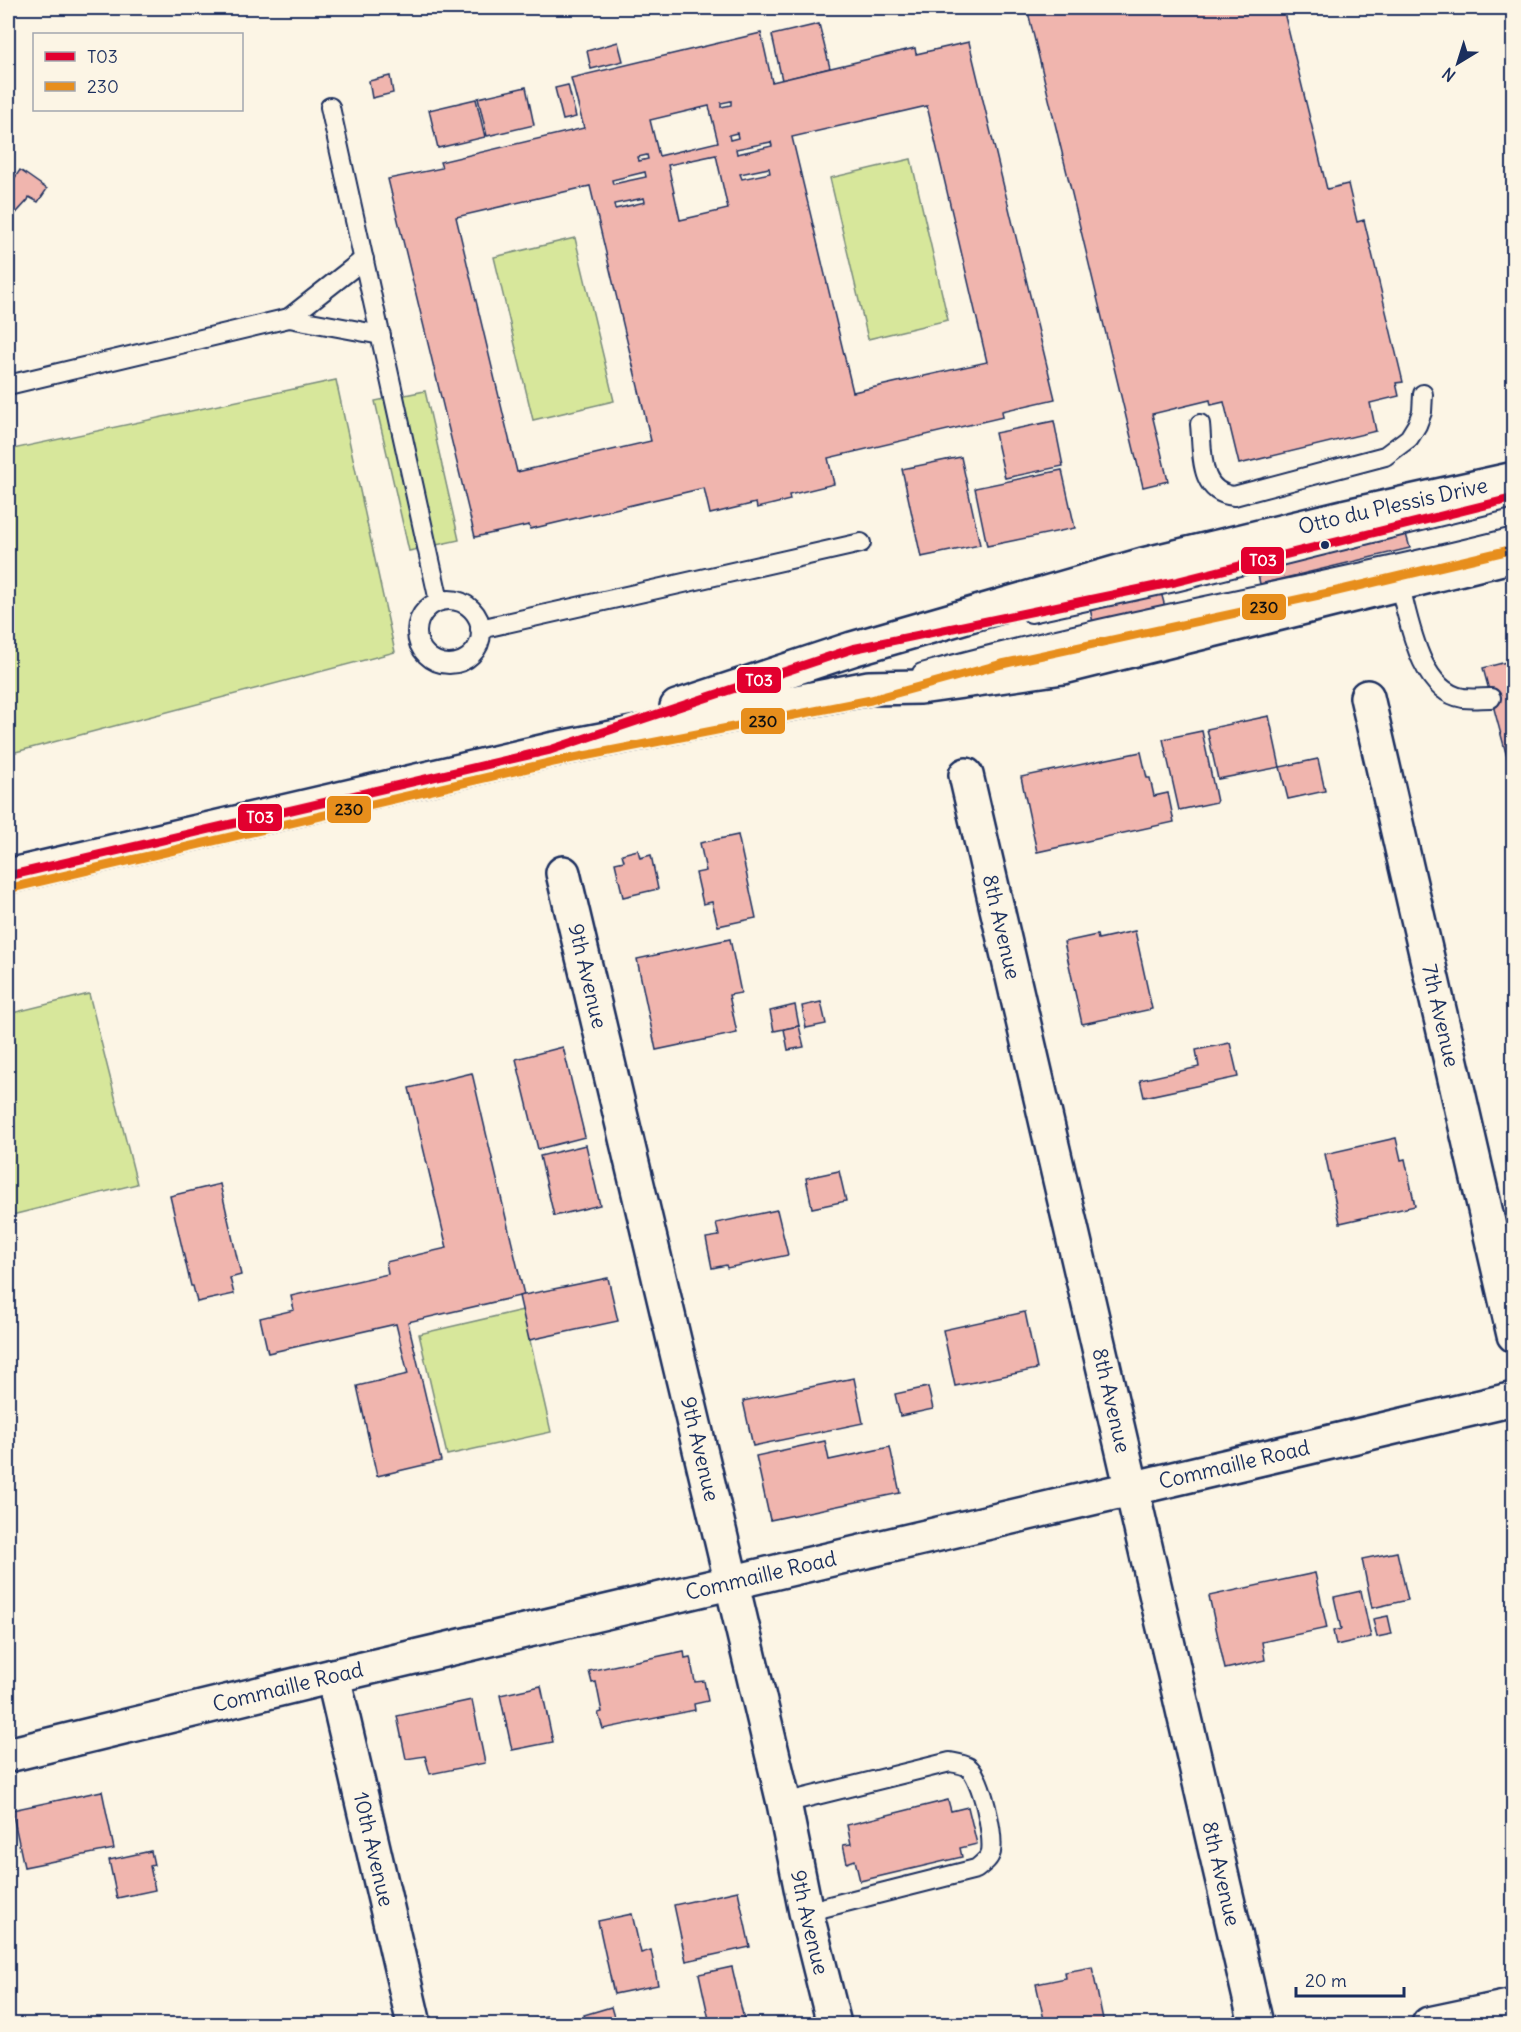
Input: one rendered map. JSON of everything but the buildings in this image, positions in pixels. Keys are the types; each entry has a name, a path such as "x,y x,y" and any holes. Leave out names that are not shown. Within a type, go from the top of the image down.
{"street":[{"name":"Otto du Plessis Drive","path":"550,750 852,649 1143,565 1347,516 1514,480"},
{"name":"Otto du Plessis Drive","path":"8,876 550,750 869,688 920,687 1063,667 1514,555"},
{"name":"7th Avenue","path":"1367,697 1514,1335"},
{"name":"8th Avenue","path":"966,775 1256,2025"},
{"name":"9th Avenue","path":"563,873 784,1803 806,1912 834,2025"},
{"name":"Commaille Road","path":"8,1755 1132,1487 1514,1399"},
{"name":"10th Avenue","path":"333,1676 414,2025"},
{"path":"1429,2025 1514,2006"}],"lane":[{"path":"330,106 439,602"},
{"path":"289,318 364,259"},
{"path":"8,385 289,318 381,336"},
{"path":"1200,424 1205,475 1213,490 1234,496 1385,456 1409,438 1422,412 1424,394"},
{"path":"852,649 1175,582 1514,498"},
{"path":"869,688 999,652 1514,537"},
{"path":"480,629 861,543"},
{"path":"1399,584 1422,663 1442,689 1462,698 1491,698"},
{"path":"455,600 469,607 478,619 480,629 477,649 466,660 452,664 436,662 424,652 418,638 418,622 426,609 439,602 455,600"},
{"path":"784,1803 950,1762 967,1766 978,1779 992,1836 991,1853 986,1862 976,1869 806,1912"}],"green space":[{"path":"911,159 948,320 868,339 830,178"},
{"path":"575,238 614,401 533,420 494,257"},
{"path":"336,380 395,652 8,754 8,450"},
{"path":"425,391 459,540 409,551 375,401"},
{"path":"89,994 137,1184 8,1216 8,1014"},
{"path":"523,1310 551,1432 447,1455 419,1334"}],"transit line":[{"name":"T03","path":"8,876 550,750 852,649 1175,582 1514,498"},
{"name":"230","path":"11,888 553,762 871,700 1002,664 1333,592 1514,549"}]}
